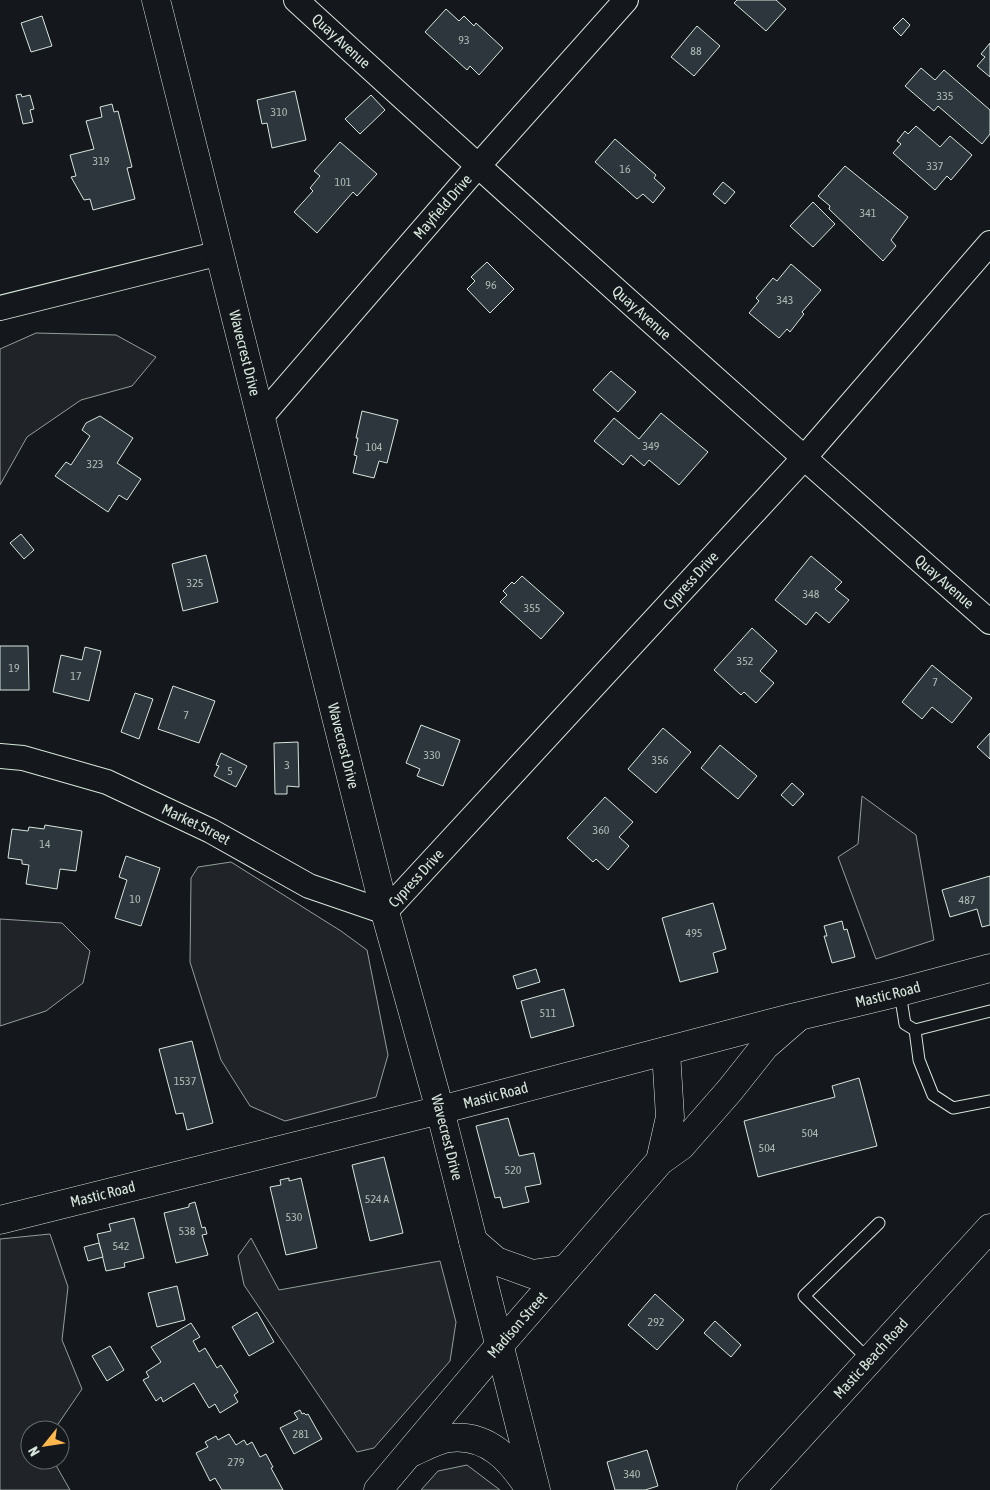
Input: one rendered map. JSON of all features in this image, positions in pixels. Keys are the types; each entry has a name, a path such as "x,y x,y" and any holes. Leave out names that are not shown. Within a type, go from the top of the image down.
{"street":[{"name":"Wavecrest Drive","path":"156,0 385,912 440,1110 536,1490"},
{"name":"Quay Avenue","path":"296,0 478,166 990,622"},
{"name":"Mayfield Drive","path":"261,417 478,166 626,0"},
{"name":"Cypress Drive","path":"385,912 804,458 990,243"},
{"path":"0,308 220,253"},
{"name":"Market Street","path":"0,756 23,758 107,782 211,831 309,886 385,912"},
{"name":"Mastic Road","path":"0,1220 440,1110 801,1015 900,992 990,968"},
{"name":"Madison Street","path":"378,1490 499,1346 660,1161 681,1146 730,1090 765,1046 801,1015"},
{"name":"Madison Street","path":"660,1161 670,1117 666,1051"},
{"name":"Mastic Beach Road","path":"751,1490 990,1228"},
{"path":"473,1241 496,1261 532,1274 566,1269"},
{"path":"409,1453 448,1438 467,1438 494,1448 516,1468 530,1490"}],"lane":[{"path":"900,992 906,1024 916,1030 990,1011"},
{"path":"916,1030 919,1060 933,1095 952,1108 990,1101"},
{"path":"869,1360 804,1296 879,1223"}],"shaded area":[{"path":"36,333 116,335 156,357 132,386 81,400 27,437 0,485 0,349"},
{"path":"862,796 916,835 934,940 876,959 838,857 858,844"},
{"path":"231,862 341,931 367,950 388,1055 376,1097 285,1121 250,1106 221,1060 190,962 191,878 198,867"},
{"path":"0,919 62,923 90,951 83,983 46,1011 0,1026"},
{"path":"50,1234 68,1287 62,1340 82,1389 61,1420 20,1420 20,1470 59,1470 70,1490 0,1490 0,1239"},
{"path":"251,1238 279,1290 440,1261 456,1322 450,1361 374,1448 357,1452 244,1285 238,1256"},
{"path":"467,1465 500,1490 421,1490 438,1471"}],"building":[{"path":"737,0 776,0 786,9 766,31 734,3"},
{"path":"446,9 459,21 464,16 474,26 476,23 503,48 479,75 470,66 467,70 425,32"},
{"path":"42,16 52,46 31,52 21,23"},
{"path":"903,18 910,25 901,36 893,28"},
{"path":"697,26 720,46 694,76 671,57"},
{"path":"990,43 990,77 977,66 985,57 981,54"},
{"path":"921,68 935,80 944,70 990,110 990,134 982,144 938,106 934,111 905,86"},
{"path":"295,91 306,140 272,148 267,123 262,124 257,100"},
{"path":"21,94 22,97 30,95 34,109 30,110 33,122 23,124 16,95"},
{"path":"371,95 385,110 360,134 345,119"},
{"path":"112,104 114,112 118,111 132,167 127,168 135,199 93,210 90,199 84,200 71,177 76,176 70,155 94,149 86,121 102,117 100,107"},
{"path":"916,126 940,147 950,136 972,155 951,180 947,176 935,190 893,153 901,144 897,141 905,131 908,134"},
{"path":"615,139 656,175 654,178 665,188 653,203 643,194 637,199 595,162"},
{"path":"340,142 377,174 357,196 353,192 317,233 294,212 313,191 310,188 320,176 314,171"},
{"path":"845,166 908,217 891,240 896,246 883,261 818,196"},
{"path":"723,182 735,192 725,204 713,194"},
{"path":"813,202 835,224 813,247 790,226"},
{"path":"487,262 514,289 490,313 467,289 475,281 471,277"},
{"path":"791,264 821,290 802,312 804,314 790,332 787,329 779,338 749,313 759,301 756,298 773,278 777,281"},
{"path":"611,371 636,392 618,412 593,390"},
{"path":"362,411 398,420 387,463 379,461 374,478 353,473 357,456 354,455 358,438 356,438"},
{"path":"661,413 708,452 679,485 649,460 644,466 631,455 623,465 594,441 614,418 639,439"},
{"path":"100,416 133,438 117,463 141,479 127,500 119,495 108,512 55,476 66,462 71,465 90,436 82,430 86,423"},
{"path":"21,534 34,550 24,559 10,543"},
{"path":"206,555 218,602 183,611 172,564"},
{"path":"811,556 842,582 835,589 849,600 829,623 816,612 806,625 775,600"},
{"path":"522,576 564,613 541,639 500,602 507,595 503,591"},
{"path":"752,628 777,651 760,671 774,683 756,703 744,692 741,695 714,670"},
{"path":"0,646 28,646 29,690 0,690"},
{"path":"85,647 101,651 89,701 53,692 61,655 82,660"},
{"path":"932,665 972,698 952,723 932,707 922,719 902,702"},
{"path":"173,686 215,701 199,743 158,729"},
{"path":"135,693 153,699 139,739 121,732"},
{"path":"421,725 460,740 443,786 417,776 420,769 406,763"},
{"path":"663,728 691,752 656,793 628,769"},
{"path":"990,733 990,759 977,747"},
{"path":"298,742 299,787 287,786 287,794 275,794 274,743"},
{"path":"720,745 757,776 738,799 701,768"},
{"path":"221,753 247,766 236,787 214,776 219,766 216,765"},
{"path":"792,783 804,794 793,806 781,795"},
{"path":"605,797 633,822 619,837 629,846 608,870 596,859 593,862 567,838"},
{"path":"45,825 82,831 76,871 60,869 57,889 26,884 29,865 22,864 22,860 8,858 12,829 28,831 29,827 44,829"},
{"path":"126,856 160,868 141,926 115,918 127,880 119,877"},
{"path":"990,876 990,925 982,927 977,909 950,917 942,890"},
{"path":"713,903 726,949 713,953 718,972 680,982 662,918"},
{"path":"842,921 844,930 847,929 855,957 832,963 824,936 827,936 824,926"},
{"path":"536,969 540,982 517,989 513,976"},
{"path":"564,989 574,1026 531,1038 521,1001"},
{"path":"192,1041 213,1123 187,1130 183,1113 176,1114 159,1049"},
{"path":"859,1078 877,1146 758,1177 744,1121 835,1097 832,1086"},
{"path":"508,1118 519,1156 534,1153 541,1184 525,1187 529,1202 503,1208 500,1197 495,1198 476,1126"},
{"path":"384,1157 403,1233 370,1241 352,1165"},
{"path":"289,1178 289,1181 301,1178 317,1248 286,1255 270,1187 281,1185 280,1180"},
{"path":"195,1202 202,1228 205,1227 207,1234 202,1235 208,1255 176,1263 164,1213 189,1207 189,1204"},
{"path":"134,1218 144,1258 124,1263 125,1267 106,1271 97,1234 111,1231 109,1224"},
{"path":"99,1243 103,1257 88,1261 84,1247"},
{"path":"177,1286 185,1320 157,1327 148,1293"},
{"path":"655,1294 684,1320 657,1350 628,1325"},
{"path":"257,1312 274,1342 249,1356 232,1327"},
{"path":"715,1321 741,1345 731,1357 704,1333"},
{"path":"191,1323 200,1337 193,1341 199,1352 205,1348 217,1368 221,1365 238,1392 234,1395 238,1402 220,1413 215,1404 209,1408 194,1383 163,1402 161,1397 156,1401 143,1380 149,1377 146,1372 161,1362 151,1347"},
{"path":"110,1346 124,1370 107,1381 92,1356"},
{"path":"300,1410 302,1414 308,1414 322,1439 294,1454 280,1428 298,1419 294,1413"},
{"path":"229,1434 236,1445 244,1440 247,1445 252,1442 260,1457 266,1454 283,1490 222,1490 215,1478 210,1481 196,1453 208,1447 205,1442 216,1436 218,1440"},
{"path":"647,1450 658,1486 645,1490 615,1490 607,1462"}]}
